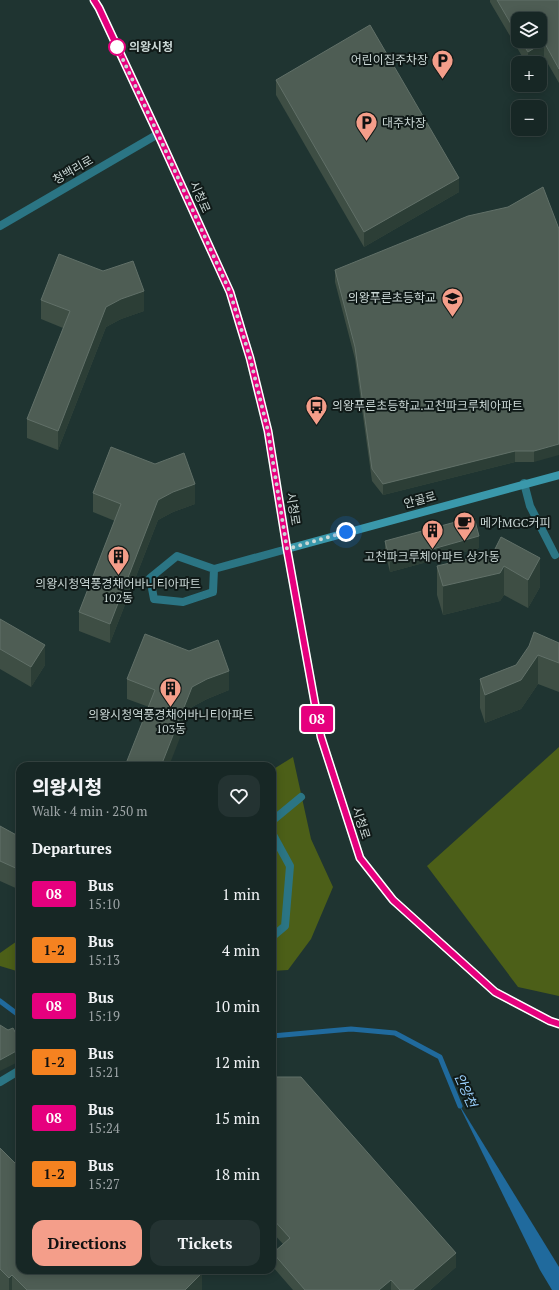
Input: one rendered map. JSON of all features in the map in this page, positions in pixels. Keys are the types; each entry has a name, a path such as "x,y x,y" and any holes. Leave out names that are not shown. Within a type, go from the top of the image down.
{"street":[{"name":"시청로","path":"94,0 158,134 230,292 250,358 268,431 287,549 321,737 360,858 393,900 495,992 550,1021 559,1024"},
{"name":"청백리로","path":"0,226 158,134"},
{"name":"안골로","path":"287,549 524,483 559,475"},
{"path":"524,483 530,506 555,555"},
{"path":"214,569 213,592 183,602 154,598 150,578 177,556 214,569 287,549"},
{"path":"276,818 301,797"},
{"path":"276,840 290,866 285,926 276,934"},
{"path":"0,1082 16,1072"}],"green space":[{"path":"559,747 559,996 518,987 427,866"},
{"path":"293,757 311,839 333,887 311,939 288,970 276,971 276,768"},
{"path":"16,942 16,971 0,966 0,953"}],"water":[{"path":"457,1101 559,1267 559,1290 552,1290 540,1270"}],"building":[{"path":"497,0 559,0 559,69 547,47 547,12 511,12 511,24"},
{"name":"대주차장","path":"370,25 459,178 364,232 276,80"},
{"path":"525,48 534,48 528,52"},
{"name":"의왕푸른초등학교","path":"543,187 559,229 559,444 534,451 515,451 383,484 372,469 355,347 335,270 468,216 508,207"},
{"path":"59,254 103,271 133,261 144,291 121,299 106,307 58,431 27,419 70,311 41,300"},
{"name":"의왕시청역풍경채어바니티아파트 102동","path":"111,447 155,464 184,453 195,484 173,492 158,500 110,624 79,612 121,504 93,493"},
{"path":"474,517 479,536 390,561 385,541"},
{"path":"501,537 540,558 528,580 504,566 500,573 443,586 437,566 488,554 489,561"},
{"path":"0,619 45,645 31,667 0,649"},
{"path":"534,632 559,643 559,663 538,655 521,680 485,695 480,679 516,665 529,646"},
{"name":"의왕시청역풍경채어바니티아파트 103동","path":"145,634 189,651 218,640 229,671 207,679 192,687 163,762 127,762 155,690 127,679"},
{"path":"0,826 16,835 16,868 0,861"},
{"path":"0,1025 8,1030 13,1028 16,1034 16,1051 0,1060"},
{"path":"276,1077 301,1077 456,1253 413,1290 400,1290 391,1280 379,1290 305,1290 276,1256 276,1250 290,1238 276,1222"},
{"path":"0,1148 16,1164 16,1274 201,1274 185,1290 27,1290 12,1275 9,1278 0,1269"}],"waterway":[{"name":"안양천","path":"0,1001 16,1013"},
{"name":"안양천","path":"276,1036 351,1029 395,1033 440,1057 460,1106"}],"bus line":[{"name":"08","path":"94,0 158,134 230,292 250,358 268,431 287,549 321,737 360,858 393,900 495,992 550,1021 559,1024"}],"place":[{"name":"의왕시청","path":"117,47"},
{"name":"어린이집주차장","path":"443,80"},
{"name":"대주차장","path":"367,142"},
{"name":"의왕푸른초등학교","path":"452,318"},
{"name":"의왕푸른초등학교.고천파크루체아파트","path":"316,426"},
{"name":"메가MGC커피","path":"465,542"},
{"name":"고천파크루체아파트 상가동","path":"432,550"},
{"name":"의왕시청역풍경채어바니티아파트 102동","path":"118,576"},
{"name":"의왕시청역풍경채어바니티아파트 103동","path":"171,708"}],"route":[{"path":"117,47 230,292 250,358 268,431 287,549 346,532"}]}
